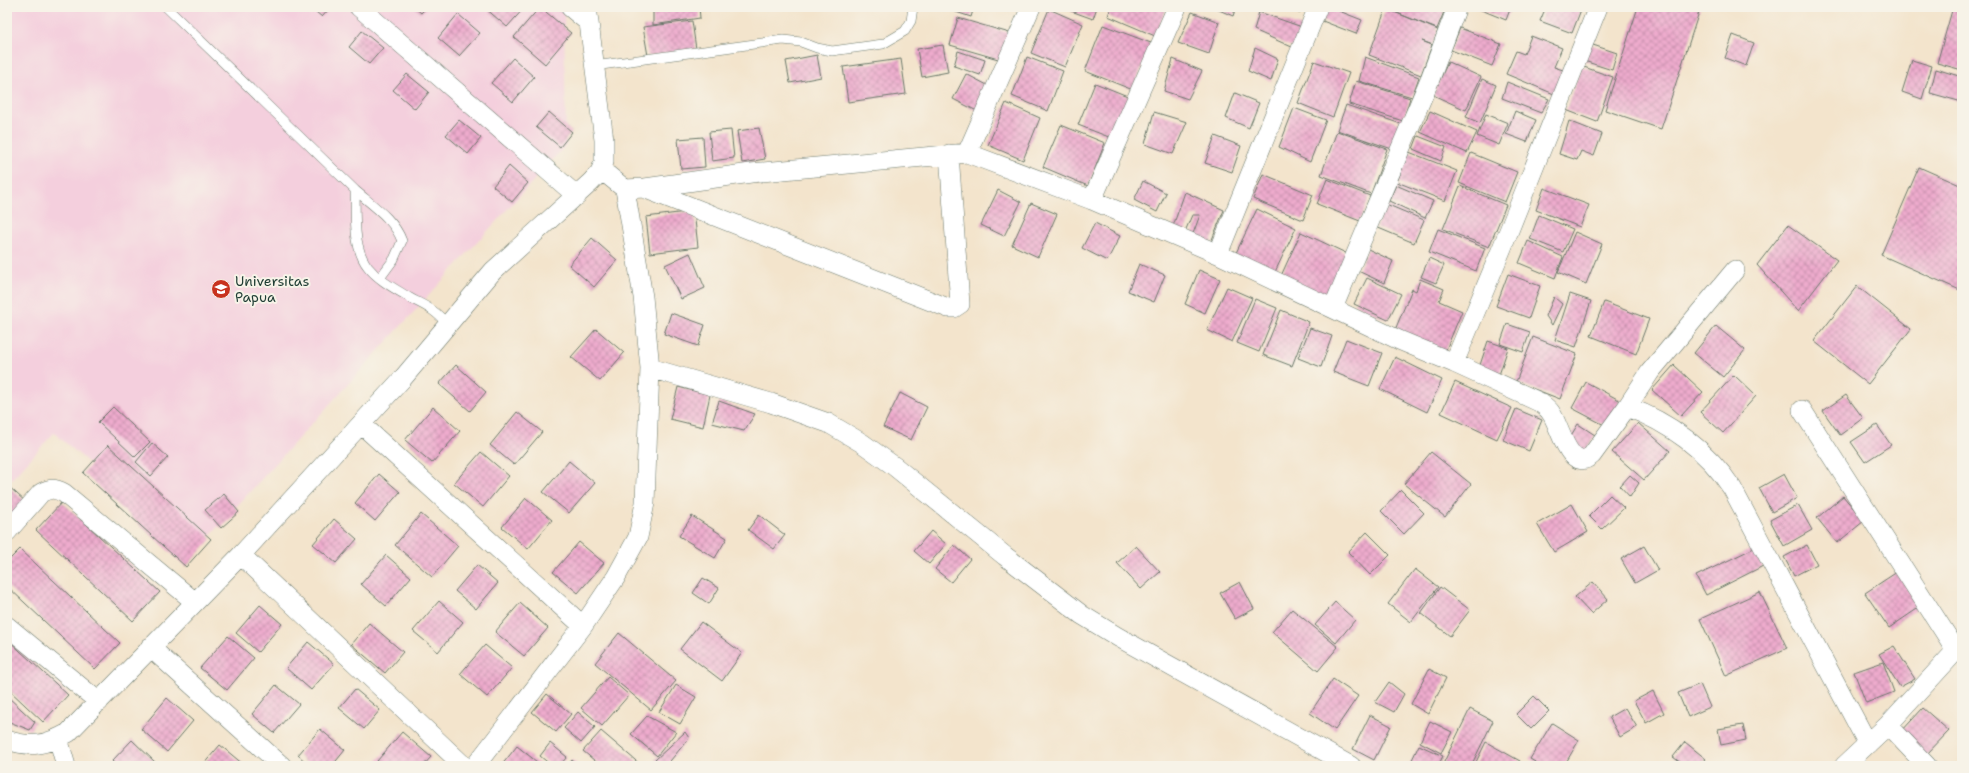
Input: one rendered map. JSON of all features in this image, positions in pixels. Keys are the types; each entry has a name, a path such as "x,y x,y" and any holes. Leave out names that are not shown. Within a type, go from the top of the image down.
{"street":[{"path":"359,7 577,196"},
{"path":"7,740 20,744 40,745 68,733 241,555 403,378 493,271 577,196 600,172 604,162 604,140 588,15 570,7"},
{"path":"645,188 948,308 954,308 960,304 958,154 1031,7"},
{"path":"1092,200 1177,7"},
{"path":"1218,254 1318,7"},
{"path":"1333,308 1430,79 1457,7"},
{"path":"1454,363 1502,248 1598,7"},
{"path":"625,189 645,188 751,172 958,154 1092,200 1218,254 1399,340 1454,363 1545,406 1554,417 1571,454 1576,458 1583,460 1592,455 1660,359 1735,270"},
{"path":"475,766 583,626 616,577 638,537 646,503 650,368 643,297 625,189 609,176 600,172"},
{"path":"650,368 771,403 828,423 894,466 1005,556 1082,615 1118,638 1351,766"},
{"path":"1627,407 1644,413 1668,427 1698,450 1724,475 1868,744"},
{"path":"1802,410 1959,647 1888,725 1844,766"},
{"path":"361,424 583,626"},
{"path":"7,532 41,493 49,489 57,489 64,493 195,602"},
{"path":"241,555 464,766"},
{"path":"7,626 99,702"},
{"path":"150,647 282,766"},
{"path":"1888,725 1927,766"},
{"path":"58,738 66,766"}],"lane":[{"path":"166,7 355,190 389,220 400,234 402,241 394,259 380,278"},
{"path":"594,66 783,40 801,42 832,51 883,44 905,32 911,21 913,7"},
{"path":"355,190 357,232 361,254 368,267 380,278 430,308 447,324"}],"shaded area":[{"name":"Universitas Papua","path":"7,7 564,7 566,145 194,553 54,433 7,484"}],"building":[{"path":"310,7 331,7 322,17"},
{"path":"414,7 427,7 421,13"},
{"path":"484,7 525,7 507,27"},
{"path":"540,7 571,33 545,64 514,37"},
{"path":"653,7 699,7 700,18 653,25"},
{"path":"954,7 974,7 971,17 953,11"},
{"path":"1060,7 1097,7 1093,19"},
{"path":"1111,7 1167,7 1155,36 1108,16"},
{"path":"1212,7 1236,7 1233,16"},
{"path":"1284,7 1302,7 1299,13"},
{"path":"1325,7 1329,7 1362,20 1356,34 1320,20"},
{"path":"1383,7 1446,7 1437,29 1392,11 1438,30 1433,45 1422,41 1432,45 1421,75 1369,55 1386,8"},
{"path":"1474,7 1511,7 1506,20"},
{"path":"1546,7 1582,7 1572,33 1540,21"},
{"path":"1638,7 1693,7 1700,9 1661,129 1605,110"},
{"path":"1953,7 1962,7 1962,70 1937,63"},
{"path":"1049,9 1083,24 1065,67 1031,53"},
{"path":"1192,12 1219,22 1209,54 1178,43"},
{"path":"1259,12 1302,27 1294,48 1254,30"},
{"path":"458,14 480,33 459,56 438,38"},
{"path":"958,18 1013,34 1005,61 950,45"},
{"path":"692,21 696,49 648,56 643,27"},
{"path":"1103,25 1151,43 1133,90 1085,71"},
{"path":"1460,28 1501,44 1492,66 1451,50"},
{"path":"362,31 383,48 369,64 349,47"},
{"path":"1733,35 1754,43 1746,66 1725,58"},
{"path":"1531,36 1562,48 1554,67 1563,70 1554,94 1506,74 1516,51 1524,54"},
{"path":"1590,44 1617,53 1612,70 1584,61"},
{"path":"943,45 948,72 922,77 917,49"},
{"path":"1255,48 1278,59 1271,81 1248,71"},
{"path":"958,51 985,60 980,75 954,66"},
{"path":"817,55 821,77 790,83 786,61"},
{"path":"1027,57 1063,71 1048,111 1012,96"},
{"path":"1365,57 1419,77 1412,97 1359,81"},
{"path":"513,58 534,77 513,102 491,83"},
{"path":"901,59 906,94 848,102 843,67"},
{"path":"1173,59 1202,71 1188,99 1164,91"},
{"path":"1912,60 1932,66 1922,99 1902,92"},
{"path":"1314,61 1349,73 1333,117 1298,103"},
{"path":"1448,62 1481,77 1466,110 1433,95"},
{"path":"1581,66 1613,77 1597,122 1566,110"},
{"path":"1936,69 1962,77 1962,102 1930,93"},
{"path":"407,74 429,92 415,109 393,90"},
{"path":"966,74 993,88 981,113 953,99"},
{"path":"1482,79 1496,85 1480,123 1466,117"},
{"path":"1356,81 1410,98 1403,121 1349,104"},
{"path":"1507,82 1549,99 1541,113 1502,98"},
{"path":"1095,83 1130,97 1114,139 1078,125"},
{"path":"1235,93 1259,103 1249,128 1226,118"},
{"path":"1006,103 1040,118 1023,160 988,145"},
{"path":"1346,105 1401,124 1392,149 1337,130"},
{"path":"1294,108 1326,120 1310,162 1279,147"},
{"path":"1430,111 1477,132 1467,153 1420,132"},
{"path":"1515,111 1536,120 1527,142 1506,134"},
{"path":"549,112 572,132 560,147 536,127"},
{"path":"1154,112 1187,122 1173,154 1145,144"},
{"path":"1486,114 1508,123 1499,145 1477,136"},
{"path":"459,120 481,138 468,154 446,135"},
{"path":"1569,121 1602,134 1594,156 1581,151 1577,160 1559,154"},
{"path":"1061,125 1105,143 1088,186 1043,167"},
{"path":"759,128 765,159 742,163 737,131"},
{"path":"731,130 734,158 712,161 709,132"},
{"path":"1337,131 1387,149 1371,194 1321,175"},
{"path":"1215,136 1241,146 1232,172 1205,163"},
{"path":"1418,136 1446,147 1441,161 1413,149"},
{"path":"703,137 705,167 681,169 678,139"},
{"path":"1409,152 1457,171 1445,201 1397,182"},
{"path":"1471,153 1517,172 1505,202 1459,183"},
{"path":"509,166 528,183 512,202 493,186"},
{"path":"1919,167 1962,186 1962,291 1881,255"},
{"path":"1263,174 1313,195 1303,220 1253,199"},
{"path":"1327,179 1370,196 1360,221 1317,204"},
{"path":"1143,181 1166,193 1157,212 1134,200"},
{"path":"1396,185 1433,201 1425,218 1389,201"},
{"path":"1460,186 1506,205 1489,247 1443,229"},
{"path":"1544,188 1589,205 1580,227 1536,210"},
{"path":"998,190 1021,202 1004,236 981,225"},
{"path":"1185,192 1224,210 1209,247 1191,239 1200,215 1192,215 1184,234 1172,229"},
{"path":"1031,203 1057,214 1038,257 1012,245"},
{"path":"1386,204 1424,220 1414,243 1376,227"},
{"path":"1257,209 1296,228 1274,274 1235,255"},
{"path":"694,211 698,247 650,253 646,217"},
{"path":"1539,215 1573,229 1563,252 1530,239"},
{"path":"1095,223 1120,236 1107,261 1082,248"},
{"path":"1788,225 1837,260 1798,311 1757,265"},
{"path":"1438,229 1485,248 1476,271 1429,252"},
{"path":"1301,232 1348,254 1327,300 1280,278"},
{"path":"1575,232 1602,244 1586,284 1558,272"},
{"path":"592,238 617,260 594,287 569,265"},
{"path":"1528,241 1563,257 1555,278 1519,263"},
{"path":"1368,249 1393,261 1384,283 1358,271"},
{"path":"690,253 705,288 681,299 665,265"},
{"path":"1429,258 1444,265 1436,283 1421,277"},
{"path":"1139,264 1165,275 1154,302 1128,291"},
{"path":"1199,270 1220,279 1205,313 1185,304"},
{"path":"1508,274 1540,286 1529,318 1496,306"},
{"path":"1367,278 1401,294 1388,320 1354,304"},
{"path":"1420,279 1444,289 1439,301 1462,311 1445,352 1395,330 1412,289 1416,291"},
{"path":"1857,286 1911,329 1868,384 1814,341"},
{"path":"1227,287 1252,298 1232,342 1207,330"},
{"path":"1570,294 1591,301 1576,347 1555,340"},
{"path":"1554,297 1562,304 1552,325 1546,316"},
{"path":"1255,299 1277,308 1259,352 1237,343"},
{"path":"1604,302 1649,319 1636,354 1591,336"},
{"path":"1281,310 1309,322 1292,366 1263,355"},
{"path":"671,313 705,325 698,346 664,334"},
{"path":"1507,324 1530,332 1523,352 1500,344"},
{"path":"1716,326 1745,350 1723,377 1694,353"},
{"path":"1310,328 1332,336 1321,367 1298,358"},
{"path":"596,329 624,353 600,381 571,357"},
{"path":"1533,337 1577,354 1560,399 1516,382"},
{"path":"1346,339 1382,353 1369,386 1333,372"},
{"path":"1488,341 1508,348 1498,378 1478,371"},
{"path":"1395,357 1442,380 1427,412 1380,389"},
{"path":"456,365 486,392 470,411 439,384"},
{"path":"1674,365 1703,392 1681,416 1652,390"},
{"path":"1734,375 1756,396 1723,433 1700,412"},
{"path":"1455,382 1512,408 1497,439 1441,413"},
{"path":"1586,382 1621,401 1608,427 1572,408"},
{"path":"678,387 710,395 703,427 670,419"},
{"path":"900,393 927,407 911,440 883,427"},
{"path":"1846,395 1863,418 1840,435 1823,411"},
{"path":"719,401 755,414 744,431 712,423"},
{"path":"113,407 150,442 135,457 98,422"},
{"path":"433,407 460,431 432,463 405,440"},
{"path":"1516,409 1542,420 1529,451 1503,440"},
{"path":"517,412 542,432 514,465 490,445"},
{"path":"1638,423 1670,451 1644,480 1612,452"},
{"path":"1578,424 1595,435 1584,453 1567,442"},
{"path":"1877,425 1891,445 1865,462 1851,442"},
{"path":"152,443 168,457 151,476 136,462"},
{"path":"108,445 211,539 186,567 83,473"},
{"path":"481,452 509,476 483,507 454,483"},
{"path":"1431,452 1471,484 1445,517 1404,484"},
{"path":"569,461 595,483 569,513 543,492"},
{"path":"379,474 400,492 375,521 355,503"},
{"path":"1784,474 1797,498 1772,512 1759,488"},
{"path":"1630,475 1639,483 1630,497 1620,486"},
{"path":"7,485 26,502 7,523"},
{"path":"1401,490 1424,513 1404,534 1381,511"},
{"path":"224,494 239,512 221,528 205,510"},
{"path":"1610,495 1624,508 1602,529 1589,516"},
{"path":"1843,496 1864,521 1837,543 1817,518"},
{"path":"526,498 552,520 528,549 502,527"},
{"path":"62,502 160,592 133,621 36,530"},
{"path":"1572,504 1588,532 1554,552 1537,524"},
{"path":"1798,505 1812,530 1784,546 1770,520"},
{"path":"421,514 458,546 432,577 395,545"},
{"path":"759,515 785,535 774,549 748,530"},
{"path":"692,516 727,538 715,558 679,536"},
{"path":"334,519 357,539 336,563 313,544"},
{"path":"931,531 946,544 929,564 914,551"},
{"path":"1367,532 1390,555 1370,575 1348,552"},
{"path":"579,542 604,563 578,593 553,572"},
{"path":"954,545 970,559 951,582 935,569"},
{"path":"1807,545 1817,564 1794,576 1784,557"},
{"path":"1136,546 1160,572 1141,589 1117,563"},
{"path":"1644,546 1658,570 1635,583 1621,559"},
{"path":"1754,548 1763,566 1706,595 1696,576"},
{"path":"20,549 120,643 95,669 7,586 7,562"},
{"path":"386,555 411,577 386,606 361,584"},
{"path":"477,565 498,583 476,609 455,591"},
{"path":"1415,569 1438,587 1411,622 1388,604"},
{"path":"1897,572 1920,607 1889,628 1865,593"},
{"path":"703,578 719,588 709,604 693,593"},
{"path":"1240,582 1254,609 1235,619 1220,593"},
{"path":"1593,582 1608,599 1591,614 1575,597"},
{"path":"1440,587 1470,610 1450,636 1421,613"},
{"path":"1760,592 1787,648 1726,676 1700,619"},
{"path":"439,601 463,622 438,652 413,631"},
{"path":"1335,602 1355,620 1336,643 1315,625"},
{"path":"520,603 548,628 524,656 495,632"},
{"path":"260,605 282,624 258,652 236,633"},
{"path":"1292,609 1338,647 1318,671 1272,632"},
{"path":"701,622 742,653 722,681 680,649"},
{"path":"369,623 403,652 385,673 351,644"},
{"path":"619,633 676,681 651,710 595,663"},
{"path":"228,636 254,658 227,690 200,668"},
{"path":"7,639 68,695 43,722 7,688"},
{"path":"308,642 334,664 311,690 286,668"},
{"path":"485,645 512,668 487,697 460,674"},
{"path":"1894,646 1915,679 1900,687 1879,654"},
{"path":"1883,662 1894,692 1866,703 1854,672"},
{"path":"1429,669 1446,678 1428,714 1411,704"},
{"path":"608,677 629,695 602,726 581,708"},
{"path":"1333,679 1358,696 1335,730 1310,713"},
{"path":"1389,682 1404,694 1394,712 1375,702"},
{"path":"1700,684 1710,707 1688,717 1678,693"},
{"path":"276,685 299,704 274,733 252,714"},
{"path":"676,685 696,697 680,724 659,712"},
{"path":"355,689 380,710 364,729 339,708"},
{"path":"1653,691 1664,713 1646,723 1634,701"},
{"path":"547,694 571,714 556,732 532,712"},
{"path":"1534,696 1549,711 1531,729 1516,714"},
{"path":"8,697 35,722 30,730 7,721"},
{"path":"167,698 193,721 167,752 141,729"},
{"path":"1625,708 1637,727 1620,737 1609,717"},
{"path":"1923,708 1949,731 1925,756 1900,733"},
{"path":"1470,709 1493,721 1471,766 1442,766"},
{"path":"578,712 595,727 581,743 564,728"},
{"path":"1370,715 1391,726 1374,760 1353,749"},
{"path":"647,716 676,732 657,756 631,734"},
{"path":"1430,721 1452,732 1441,753 1420,742"},
{"path":"1552,723 1579,740 1564,766 1542,766 1530,759"},
{"path":"1743,725 1746,740 1721,745 1718,729"},
{"path":"320,729 345,750 332,766 310,766 298,755"},
{"path":"601,731 642,766 601,766 583,751"},
{"path":"402,732 431,757 423,766 383,766 377,761"},
{"path":"685,732 689,738 666,766 662,766 655,760"},
{"path":"132,740 156,763 153,766 117,766 112,761"},
{"path":"1486,742 1520,761 1518,766 1474,766"},
{"path":"1685,742 1706,759 1700,766 1685,766 1673,757"},
{"path":"550,743 567,757 559,766 552,766 540,756"},
{"path":"220,745 244,765 202,766"},
{"path":"1419,745 1443,756 1438,766 1409,766"},
{"path":"517,746 542,766 501,766"},
{"path":"572,760 579,766 567,766"}],"place":[{"name":"Universitas Papua","path":"221,289"}]}
